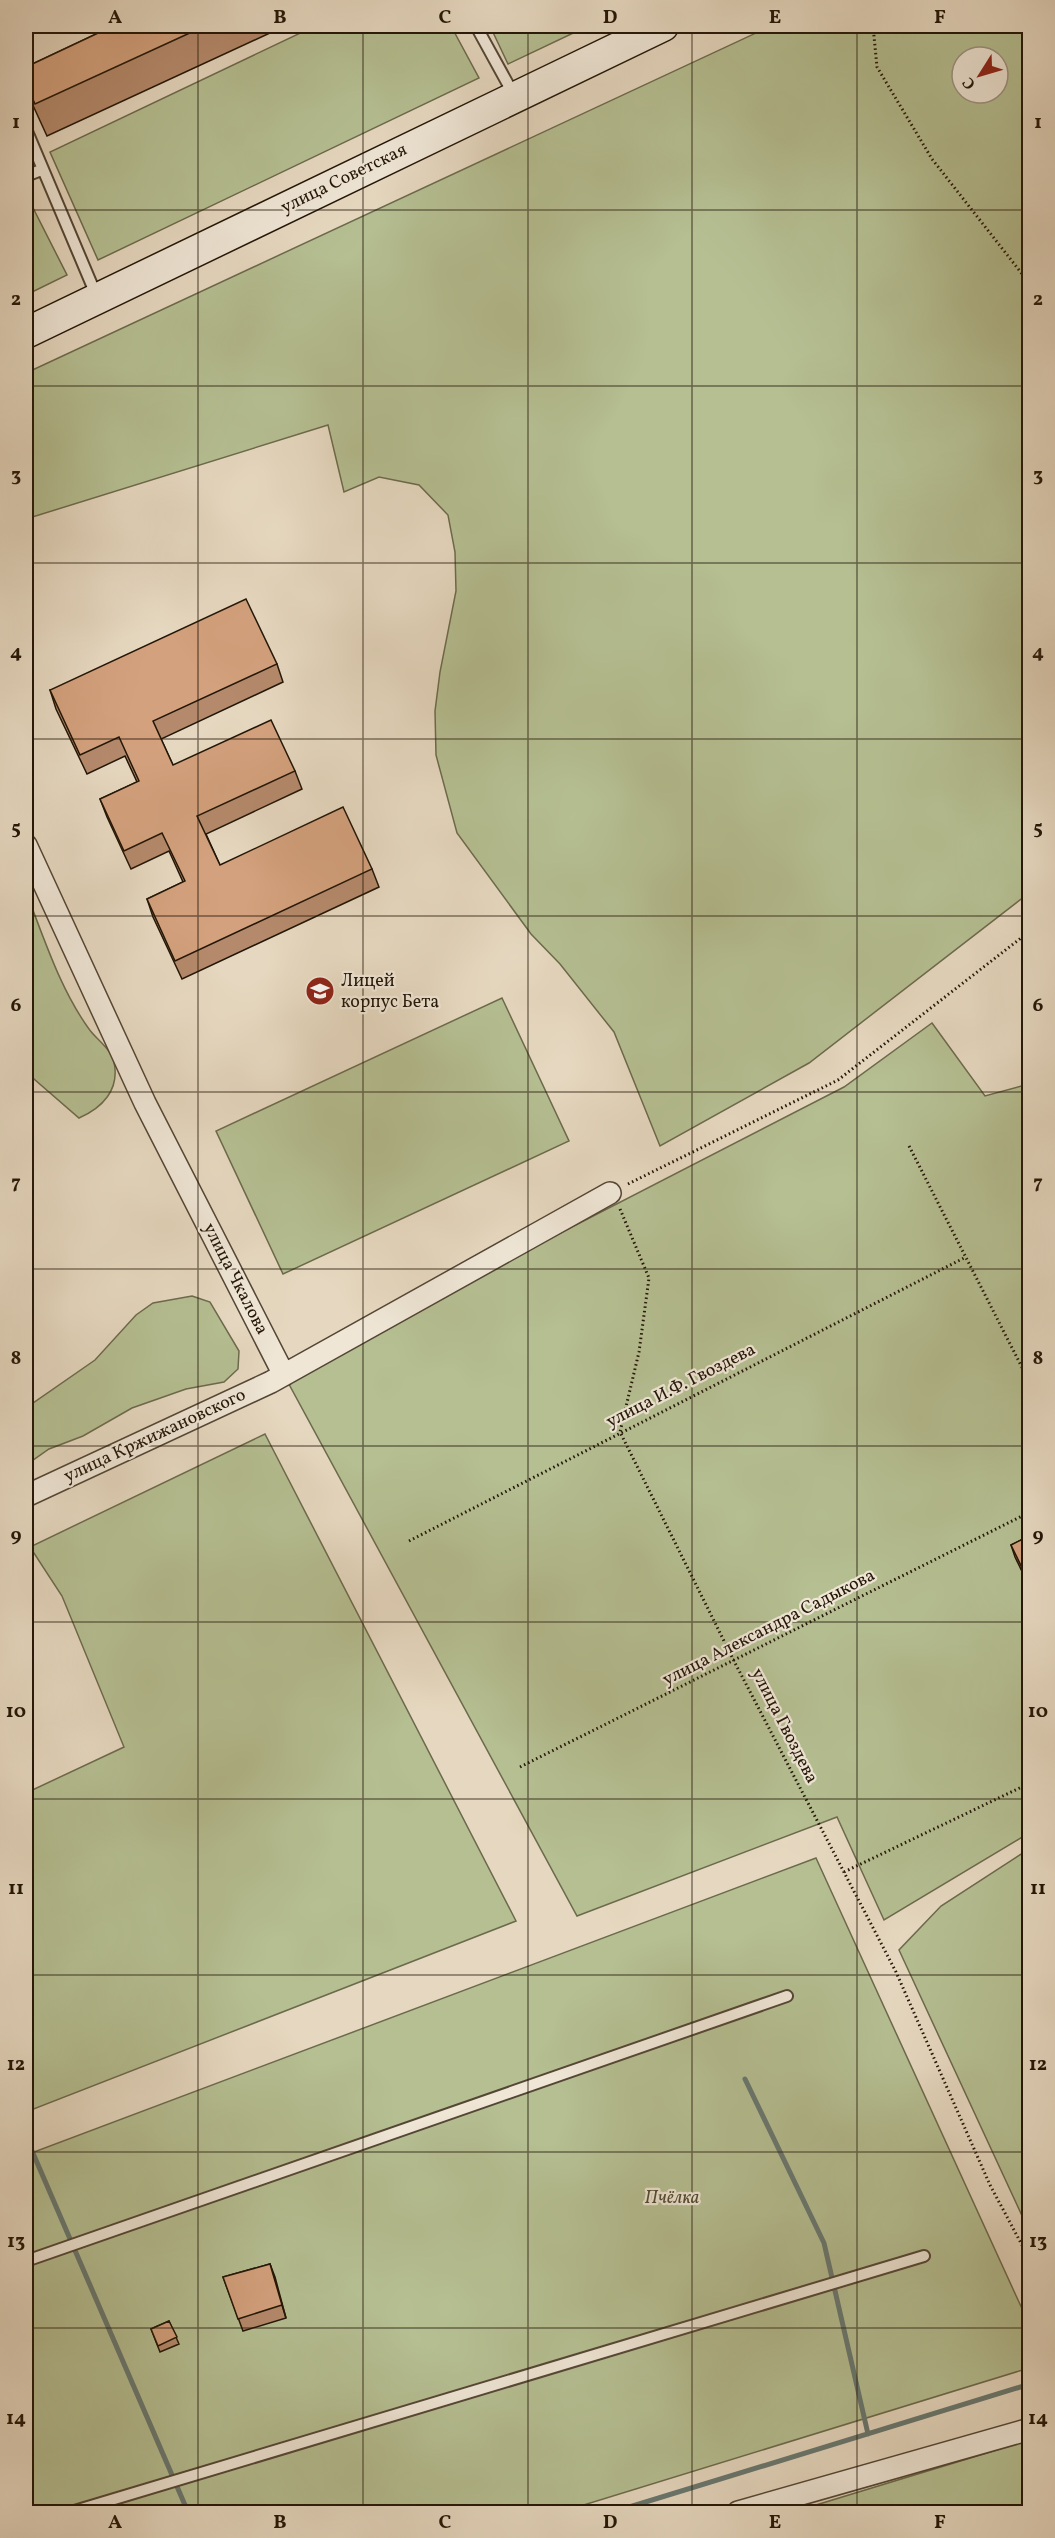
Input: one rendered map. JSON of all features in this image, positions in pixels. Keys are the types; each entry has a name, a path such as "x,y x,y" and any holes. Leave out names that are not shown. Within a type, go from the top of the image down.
{"street":[{"name":"улица Советская","path":"26,333 663,26"},
{"name":"улица Чкалова","path":"26,845 145,1103 284,1375"},
{"path":"284,1375 609,1193"},
{"name":"улица Кржижановского","path":"26,1496 284,1375"},
{"path":"738,2512 1029,2429"}],"lane":[{"path":"476,26 516,97"},
{"path":"26,129 41,170 97,298"},
{"path":"26,176 41,170"},
{"path":"26,2261 787,1996"},
{"path":"70,2512 924,2256"}],"path":[{"path":"873,26 877,67 932,159 1029,284"},
{"path":"620,1432 639,1352 649,1278 621,1210 609,1193 838,1080 1029,931"},
{"path":"909,1146 1029,1383"},
{"name":"улица И.Ф. Гвоздева","path":"409,1541 966,1257"},
{"name":"улица Гвоздева","path":"620,1432 734,1661 896,1972 990,2185 1029,2260"},
{"name":"улица Александра Садыкова","path":"520,1767 1029,1512"},
{"path":"844,1872 1029,1783"}],"green space":[{"path":"315,26 451,26 479,78 98,260 50,152"},
{"path":"490,26 588,26 508,64"},
{"path":"771,26 1029,26 1029,893 809,1063 660,1146 614,1032 560,964 531,934 457,833 436,755 435,711 456,591 455,552 448,515 419,485 379,477 344,492 328,425 26,519 26,373"},
{"path":"26,194 67,275 26,295"},
{"path":"26,892 53,963 69,997 114,1062 114,1081 107,1097 95,1109 79,1118 34,1079 26,1065"},
{"path":"502,998 569,1141 283,1274 216,1131"},
{"path":"932,1023 985,1096 1029,1084 1029,1833 884,1920 837,1817 577,1916 284,1375 844,1087"},
{"path":"192,1296 210,1302 239,1351 238,1369 224,1382 186,1389 132,1408 83,1436 49,1449 26,1465 26,1408 95,1360 136,1315 153,1303"},
{"path":"265,1434 516,1921 26,2112 26,1793 124,1747 62,1596 30,1547"},
{"path":"1029,1849 1030,2195 1024,2220 899,1950 941,1906"},
{"name":"Пчёлка","path":"816,1858 1029,2324 1029,2368 561,2512 26,2512 26,2155"},
{"path":"1029,2440 1029,2512 793,2512"}],"building":[{"path":"113,26 205,26 35,104 26,83 26,67"},
{"path":"246,599 277,664 153,721 173,765 271,720 295,771 197,816 220,865 343,807 372,869 175,961 147,899 185,881 162,833 124,851 100,799 139,781 119,737 80,755 50,690"},
{"path":"1029,1536 1029,1575 1026,1576 1011,1545"},
{"path":"270,2264 282,2305 238,2319 223,2277"},
{"path":"169,2321 177,2337 158,2346 151,2329"}],"waterway":[{"path":"745,2079 824,2243 868,2434"},
{"path":"26,2137 188,2512"},
{"path":"613,2512 1030,2384"}],"place":[{"name":"Лицей корпус Бета","path":"320,991"}]}
